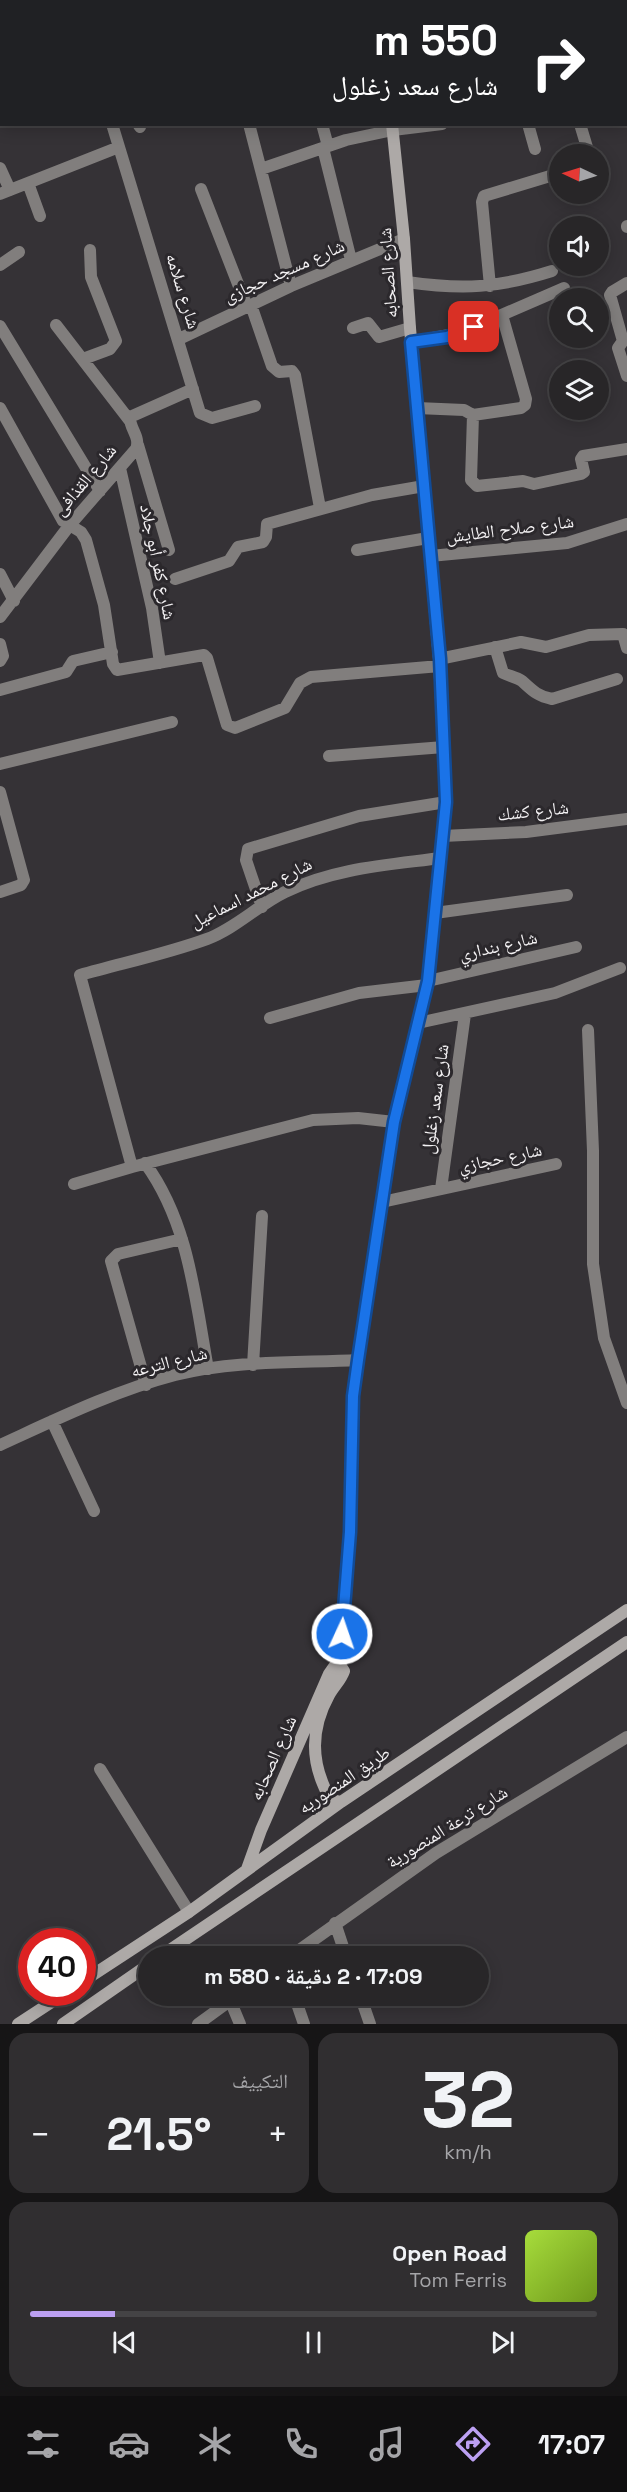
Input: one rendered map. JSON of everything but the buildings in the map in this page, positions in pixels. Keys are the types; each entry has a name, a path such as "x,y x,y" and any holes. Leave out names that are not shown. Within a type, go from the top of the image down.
{"street":[{"name":"شارع سلامه","path":"113,126 200,413 212,418 255,406"},
{"path":"250,126 291,286"},
{"path":"322,126 351,260"},
{"path":"261,169 393,127 409,126"},
{"path":"529,126 535,149"},
{"path":"581,126 586,144"},
{"name":"شارع الصحابه","path":"247,1869 261,1830 329,1674 336,1664 342,1634 350,1532 353,1396 394,1122 428,983 446,802 440,663 393,127"},
{"path":"0,168 5,192 119,147"},
{"path":"490,286 482,202 484,196 549,176"},
{"path":"28,183 40,216"},
{"path":"201,189 272,366 279,372 292,371 295,375 320,508"},
{"name":"شارع مسجد حجازى","path":"179,339 291,286 404,239"},
{"path":"83,360 110,349 116,341 91,277 90,250"},
{"path":"0,265 19,252"},
{"path":"407,282 444,288 490,286 517,282 549,272"},
{"path":"627,283 610,295 623,341 618,348 627,376"},
{"path":"411,342 460,333 549,295"},
{"path":"417,408 464,410 473,415 521,408 526,402 502,315"},
{"path":"353,328 368,323 379,336 410,328"},
{"path":"56,325 130,421"},
{"path":"0,326 100,491"},
{"path":"130,421 132,415 193,389"},
{"path":"0,408 63,521 81,532 90,551 104,605 114,668 117,670 206,656 224,720 230,727 235,728 285,708 300,683 311,677 440,663 521,642 546,647 589,636 618,633 623,634 627,648"},
{"path":"473,415 471,480 477,486 523,481 534,484 581,474 584,472 580,459 583,456 627,449"},
{"name":"شارع القذافى","path":"0,617 69,526 138,445 130,421"},
{"path":"138,445 169,550"},
{"name":"شارع كفر أبو جلاد","path":"120,468 152,608 160,663"},
{"path":"175,579 229,561 238,547 263,542 266,537 267,524 372,495 424,486"},
{"name":"شارع صلاح الطايش","path":"430,556 567,543 627,524"},
{"path":"357,549 428,538"},
{"path":"0,574 14,601"},
{"path":"0,644 3,656 0,661"},
{"path":"495,647 503,673 517,679 535,694 543,697 552,699 617,679"},
{"path":"0,690 66,672 73,661 112,652"},
{"path":"0,764 172,722"},
{"path":"329,756 444,747"},
{"path":"0,792 24,880 21,885 0,892"},
{"path":"262,907 246,860 248,849 359,816 446,802"},
{"name":"شارع كشك","path":"443,836 526,832 627,819"},
{"name":"شارع محمد اسماعيل","path":"132,1167 80,975 208,939 285,892 343,871 441,858"},
{"path":"435,913 567,895"},
{"name":"شارع بنداري","path":"270,1018 359,993 428,983 576,948"},
{"path":"418,1023 555,993 620,968"},
{"name":"شارع سعد زغلول","path":"441,1189 465,1014"},
{"path":"588,1030 594,1151 593,1264 604,1338 627,1403"},
{"path":"74,1184 145,1163 313,1120 358,1118 394,1122"},
{"path":"145,1163 168,1201 182,1239 208,1369"},
{"name":"شارع حجازي","path":"382,1202 556,1164"},
{"path":"253,1365 262,1216"},
{"path":"146,1385 111,1261 118,1254 182,1239"},
{"name":"شارع الترعه","path":"0,1445 99,1400 175,1375 253,1365 358,1360"},
{"path":"52,1421 94,1511"},
{"name":"طريق المنصوريه","path":"96,1972 189,1912 341,1802 627,1610"},
{"path":"176,1946 627,1642"},
{"name":"شارع الصحابه","path":"336,1664 340,1665 344,1671 318,1718 313,1751 316,1767 327,1794 333,1800 341,1802"},
{"name":"شارع ترعة المنصورية","path":"304,1946 436,1853 627,1737"},
{"path":"100,1769 189,1912"},
{"path":"335,1923 343,1946"},
{"path":"63,2024 138,1972"},
{"path":"96,1991 101,1997"},
{"path":"18,2024 46,2006"},
{"path":"198,2024 223,2006"},
{"path":"236,2006 240,2024"},
{"path":"298,2006 304,2024"},
{"path":"363,2006 369,2024"}],"route":[{"path":"342,1634 352,1498 353,1396 394,1122 428,981 446,802 440,659 411,342 447,337 474,327"}]}
